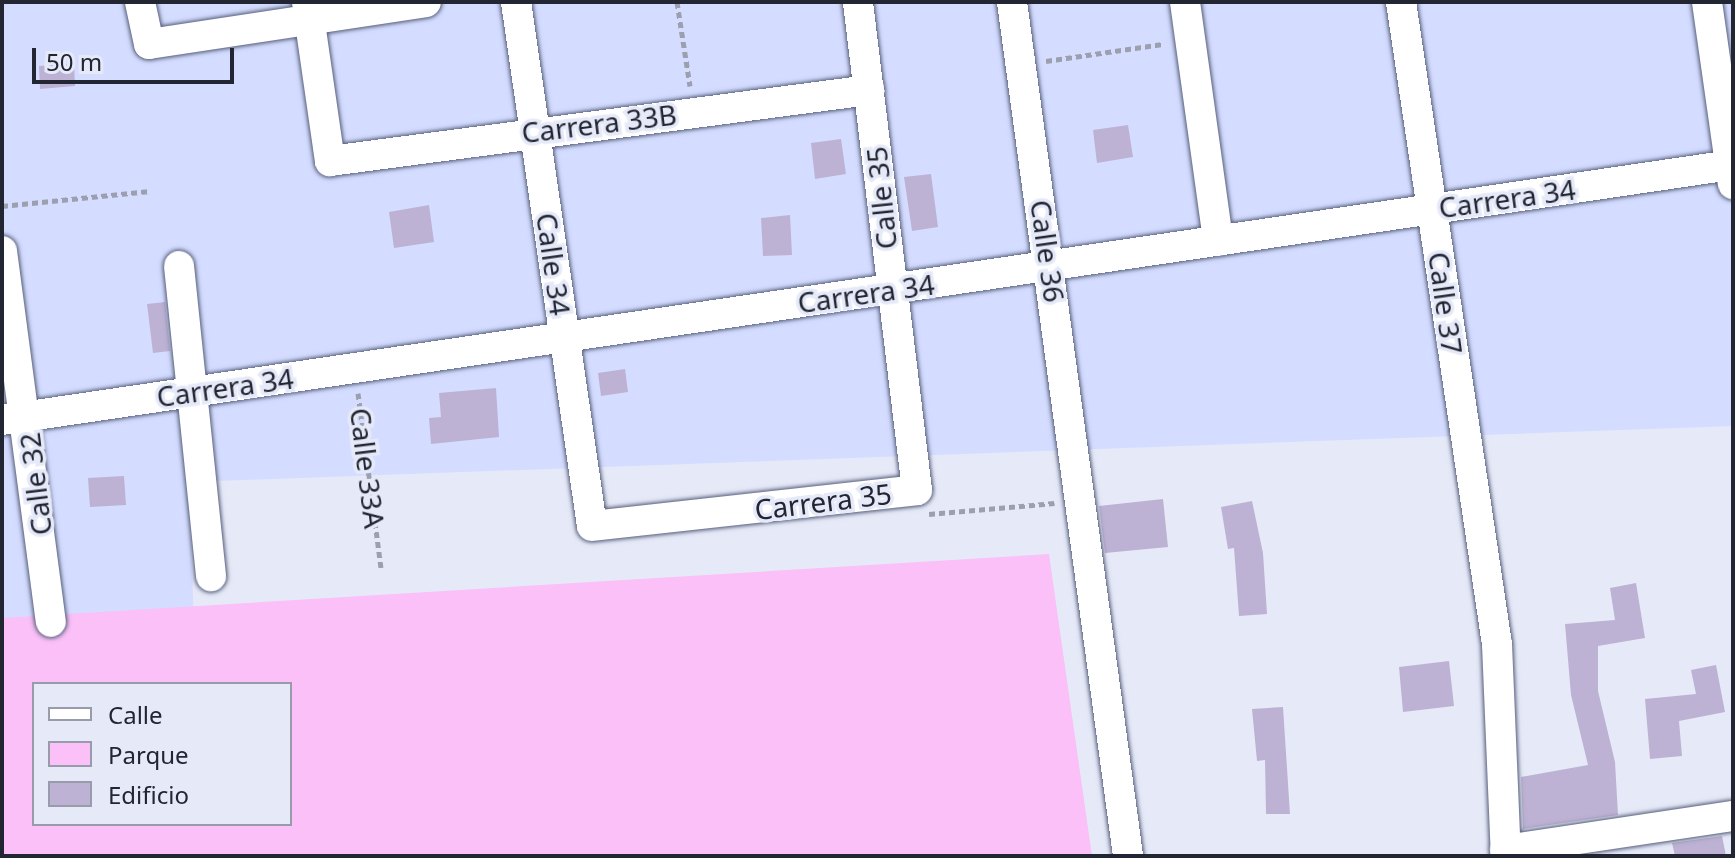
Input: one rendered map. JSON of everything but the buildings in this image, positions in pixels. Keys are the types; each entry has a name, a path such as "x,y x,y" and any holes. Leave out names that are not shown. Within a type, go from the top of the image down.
{"street":[{"path":"140,2 149,44 308,11 426,2"},
{"name":"Calle 34","path":"516,2 592,526"},
{"name":"Calle 35","path":"858,2 890,289 917,490"},
{"name":"Calle 36","path":"1012,2 1084,501 1128,856"},
{"path":"1185,2 1218,241"},
{"name":"Calle 37","path":"1401,2 1497,644 1506,853"},
{"path":"1707,2 1728,107 1732,175"},
{"name":"Carrera 33B","path":"308,11 330,161 535,130 869,90"},
{"name":"Carrera 34","path":"14,418 1432,209 1732,175"},
{"name":"Calle 32","path":"2,251 14,418 51,622"},
{"path":"179,266 211,576"},
{"name":"Carrera 35","path":"592,526 917,490"},
{"path":"1506,853 1733,816"}],"path":[{"path":"677,2 694,111"},
{"path":"1021,64 1190,40"},
{"path":"2,206 150,191"},
{"name":"Calle 33A","path":"355,368 381,567"},
{"name":"Carrera 35","path":"917,490 920,505 931,515 1084,501"}],"shaded area":[{"path":"2,2 1733,2 1733,426 189,482 196,682 32,682 32,826 2,856"}],"green space":[{"path":"1049,554 1092,856 2,856 2,618"}]}
